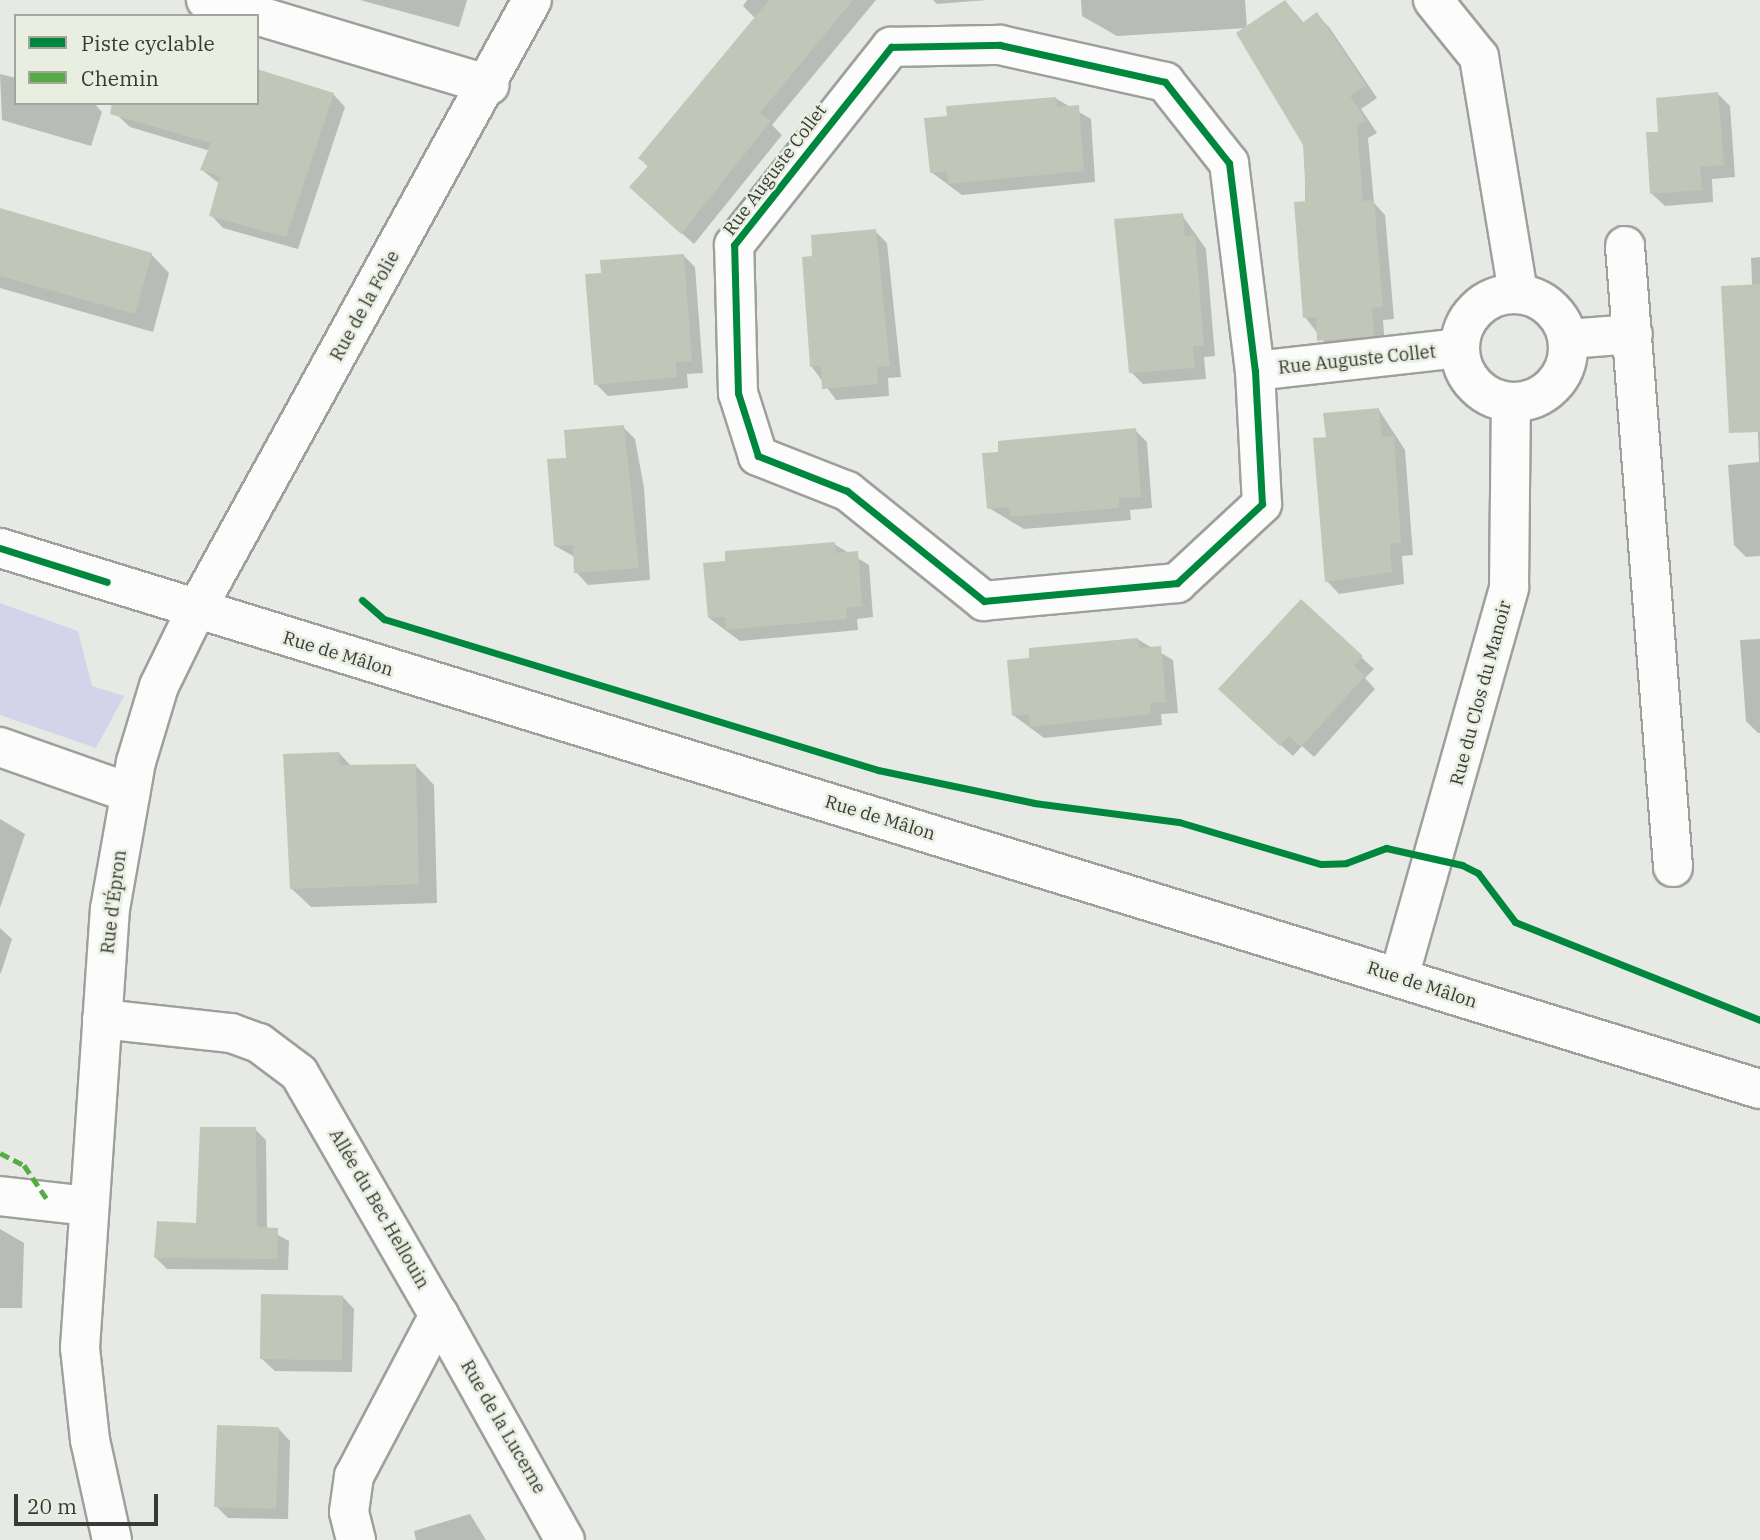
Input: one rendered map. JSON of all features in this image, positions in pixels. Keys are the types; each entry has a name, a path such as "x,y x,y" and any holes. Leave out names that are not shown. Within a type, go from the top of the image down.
{"street":[{"path":"206,0 253,14"},
{"name":"Rue de la Folie","path":"196,610 490,85 532,0"},
{"path":"1433,0 1479,57 1517,293"},
{"path":"259,16 490,85"},
{"name":"Rue Auguste Collet","path":"1000,45 1165,82 1229,163 1255,371 1262,504 1177,583 984,601 847,491 758,456 738,393 734,245 891,47 1000,45"},
{"path":"1625,246 1673,867"},
{"path":"1517,293 1551,307 1569,339 1555,384 1528,401 1511,402 1481,391 1462,365 1460,348 1471,315 1484,303 1517,293"},
{"path":"1569,339 1633,334"},
{"name":"Rue Auguste Collet","path":"1255,371 1460,348"},
{"name":"Rue du Clos du Manoir","path":"1399,977 1509,587 1511,402"},
{"name":"Rue de Mâlon","path":"0,548 1760,1089"},
{"name":"Rue d'Épron","path":"112,1540 90,1440 80,1348 110,909 130,793 159,686 196,610"},
{"path":"0,747 130,793"},
{"name":"Allée du Bec Hellouin","path":"102,1019 231,1033 259,1043 299,1073 439,1315"},
{"path":"0,1196 88,1206"},
{"path":"356,1540 349,1512 354,1476 439,1315"},
{"name":"Rue de la Lucerne","path":"439,1315 565,1540"}],"shaded area":[{"path":"0,603 78,631 92,686 124,696 96,748 0,715"}],"building":[{"path":"769,0 853,0 760,113 771,121 681,234 629,187 648,166 638,158"},
{"path":"1285,0 1302,23 1317,12 1366,85 1350,96 1366,120 1357,126 1363,201 1374,200 1383,307 1372,308 1374,336 1317,341 1316,317 1303,318 1294,202 1306,201 1303,145 1236,33"},
{"path":"259,70 334,93 286,237 209,216 220,176 200,170 211,143 110,114 112,105 259,105"},
{"path":"1718,92 1724,165 1700,167 1702,190 1650,194 1646,132 1658,132 1656,98"},
{"path":"1056,97 1057,107 1079,105 1084,171 948,184 947,172 930,173 924,118 947,116 946,106"},
{"path":"0,208 152,253 135,314 0,276"},
{"path":"1183,213 1185,236 1195,235 1204,345 1193,346 1195,368 1129,373 1114,219"},
{"path":"876,229 890,366 877,367 878,384 822,389 821,366 810,367 802,257 812,256 811,235"},
{"path":"684,254 692,361 676,362 677,377 594,385 585,274 601,273 600,260"},
{"path":"1760,284 1760,432 1729,433 1721,286"},
{"path":"1379,408 1382,437 1394,436 1401,543 1390,544 1392,572 1325,582 1313,438 1326,437 1323,413"},
{"path":"624,425 639,568 574,573 573,545 554,546 547,459 566,458 564,430"},
{"path":"1136,428 1141,497 1119,498 1119,508 1010,517 1009,507 987,509 982,453 998,452 998,441"},
{"path":"835,542 836,553 858,551 862,606 846,608 847,619 726,630 725,617 708,618 703,563 725,561 725,551"},
{"path":"1301,599 1363,656 1354,666 1365,676 1301,747 1289,736 1280,746 1218,689"},
{"path":"1138,638 1139,648 1161,646 1166,702 1150,703 1151,714 1030,727 1029,714 1012,716 1007,660 1029,658 1029,648"},
{"path":"339,752 340,765 416,764 419,884 290,889 283,754"},
{"path":"200,1127 256,1127 257,1227 278,1228 277,1259 154,1258 157,1221 196,1223"},
{"path":"261,1294 343,1295 342,1360 260,1359"},
{"path":"217,1425 279,1427 276,1509 214,1507"}],"marked path":[{"path":"0,1153 24,1165 49,1202"}],"cycle path":[{"path":"1000,45 1165,82 1229,163 1255,371 1262,504 1177,583 984,601 847,491 758,456 738,393 734,245 891,47 1000,45"},
{"path":"0,548 107,582"},
{"path":"362,600 384,619 878,770 1034,803 1179,822 1321,864 1346,863 1386,848 1462,865 1478,873 1515,922 1760,1020"}]}
